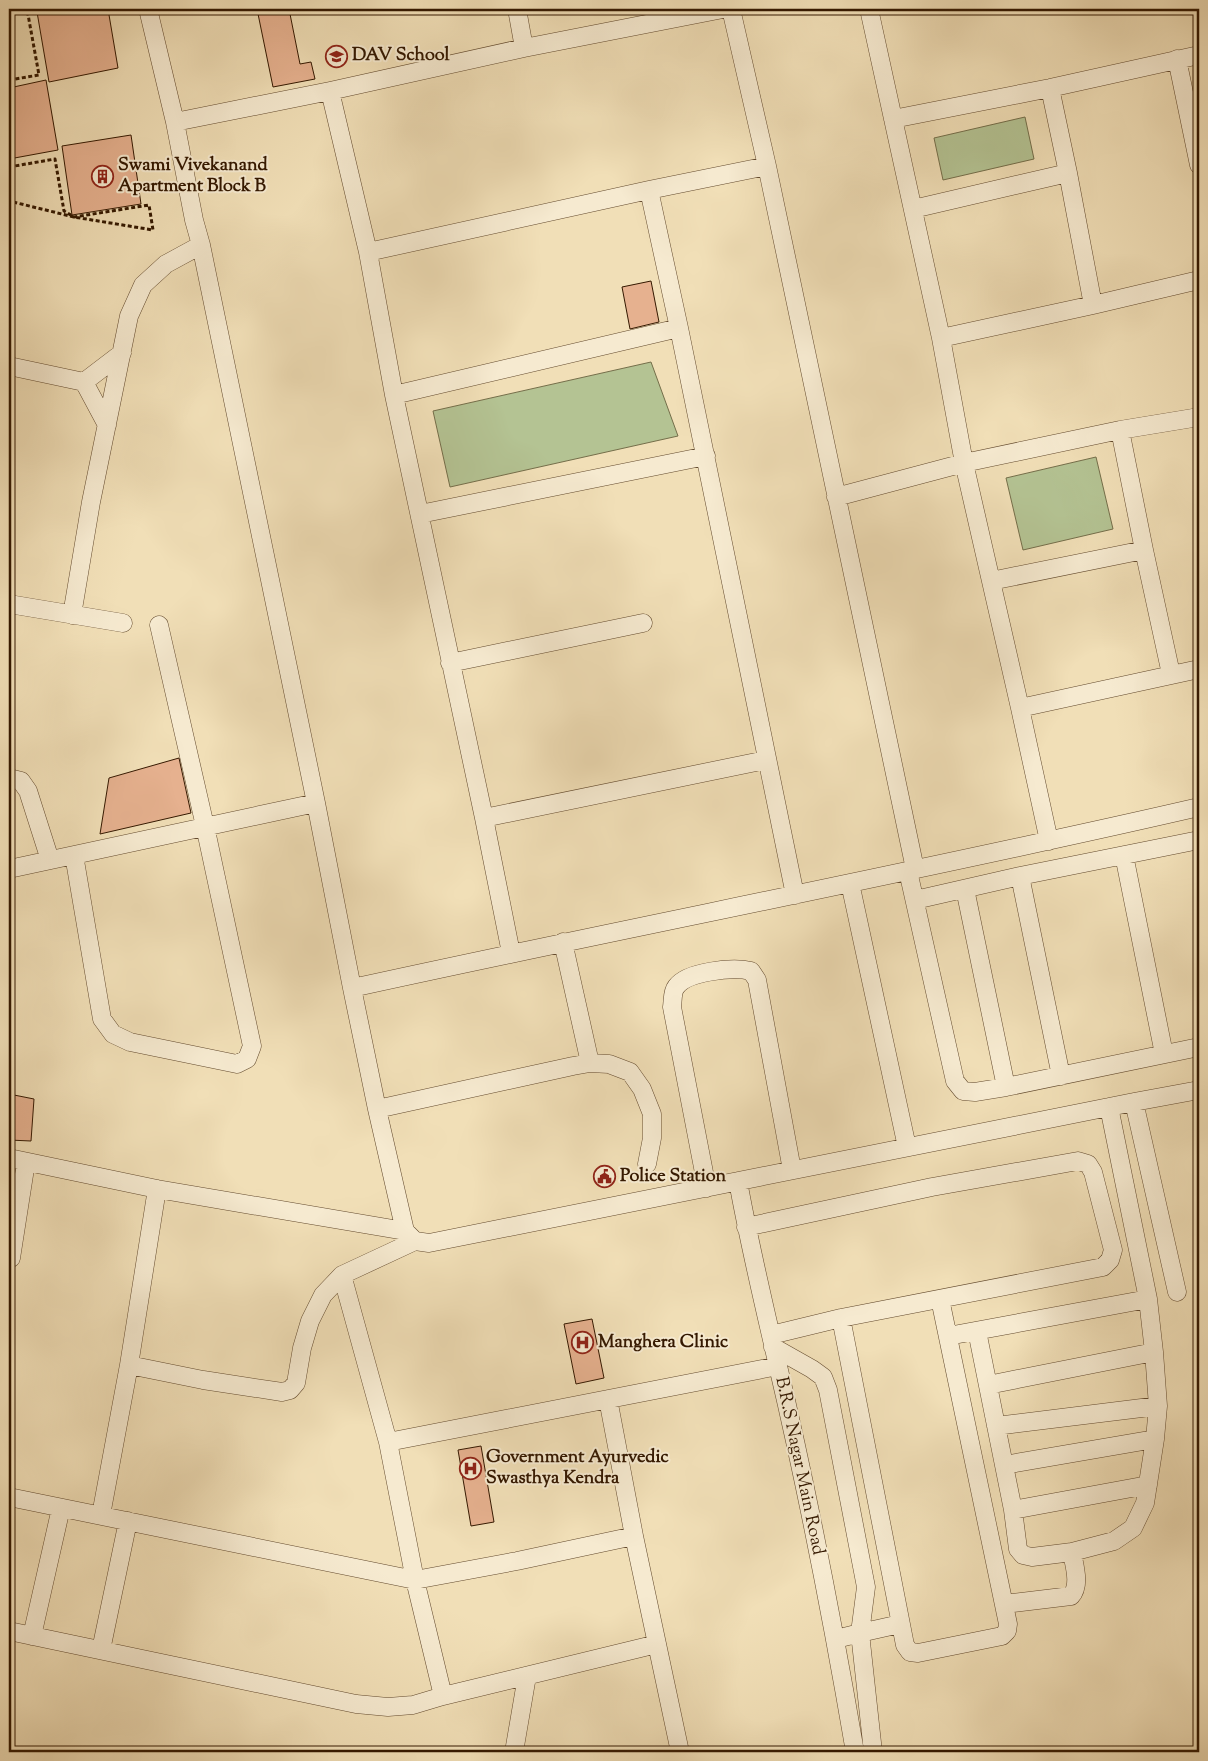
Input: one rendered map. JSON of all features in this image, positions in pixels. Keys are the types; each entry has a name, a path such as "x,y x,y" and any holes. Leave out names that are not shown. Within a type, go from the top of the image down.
{"street":[{"path":"148,9 175,122 194,220 201,245 377,1109 410,1236"},
{"path":"517,9 524,48"},
{"path":"175,122 330,91 524,48 723,9"},
{"path":"731,9 767,166 912,870 915,900 955,1081 962,1091 975,1092 1199,1047"},
{"path":"869,9 941,338 964,463 1049,842"},
{"path":"893,119 1050,88 1199,55"},
{"path":"1176,59 1199,165"},
{"path":"1050,88 1068,173 1092,305"},
{"path":"330,91 368,252 394,395 511,953"},
{"path":"368,252 767,166"},
{"path":"913,209 1068,173"},
{"path":"649,190 706,456 766,760 795,895"},
{"path":"72,615 91,502 129,316 143,285 166,264 201,245"},
{"path":"941,338 1199,280"},
{"path":"394,395 679,328"},
{"path":"9,366 84,382 122,353"},
{"path":"84,382 107,425"},
{"path":"836,497 964,463 1120,430 1199,417"},
{"path":"1120,430 1171,674"},
{"path":"420,514 706,456"},
{"path":"991,581 1144,550"},
{"path":"9,604 123,623"},
{"path":"450,663 643,623"},
{"path":"74,855 102,1019 113,1034 130,1042 237,1064 247,1059 252,1046 205,826 159,625"},
{"path":"1020,708 1199,669"},
{"path":"484,818 766,760"},
{"path":"9,778 21,781 28,791 50,860"},
{"path":"9,869 316,803"},
{"path":"352,988 563,942 1049,842 1199,807"},
{"path":"915,900 1020,876 1199,840"},
{"path":"1124,855 1164,1054"},
{"path":"1020,876 1061,1076"},
{"path":"850,883 907,1147"},
{"path":"965,889 1006,1087"},
{"path":"563,942 590,1063"},
{"path":"707,1188 672,1007 674,989 682,980 697,974 740,968 752,971 757,980 792,1170"},
{"path":"377,1109 590,1063 609,1064 630,1072 642,1089 652,1114 652,1138 647,1164"},
{"path":"9,1158 157,1189 410,1236 429,1243 1199,1090"},
{"path":"1134,1102 1177,1292"},
{"path":"977,1331 1013,1510 1018,1549 1023,1555 1032,1557 1072,1552 1114,1541 1132,1528 1145,1503 1158,1406 1148,1298 1108,1107"},
{"path":"746,1227 932,1187 1078,1161 1088,1164 1093,1172 1113,1250 1110,1260 1103,1266 841,1318 772,1341"},
{"path":"10,1262 26,1162"},
{"name":"B.R.S Nagar Main Road","path":"738,1181 746,1227 778,1366 836,1638 855,1752"},
{"path":"101,1515 129,1365 157,1189"},
{"path":"129,1365 203,1380 282,1392 290,1390 296,1382 302,1348 310,1321 323,1295 342,1275 410,1236"},
{"path":"342,1275 388,1442 415,1580 443,1696"},
{"path":"948,1336 1148,1298"},
{"path":"841,1318 900,1624 905,1645 910,1652 918,1653 1002,1636 1007,1631 1008,1624 940,1299"},
{"path":"772,1341 823,1377 828,1390 866,1587 860,1633 873,1752"},
{"path":"988,1385 1154,1352"},
{"path":"388,1442 778,1366"},
{"path":"608,1399 634,1536 680,1752"},
{"path":"996,1426 1158,1406"},
{"path":"1004,1465 1155,1439"},
{"path":"1013,1510 1148,1485"},
{"path":"9,1497 415,1580 634,1536"},
{"path":"32,1636 61,1508"},
{"path":"100,1650 128,1521"},
{"path":"1004,1604 1071,1596 1075,1592 1076,1584 1072,1552"},
{"path":"836,1638 900,1624"},
{"path":"9,1631 356,1704 396,1706 413,1705 657,1644"},
{"path":"514,1752 527,1676"}],"path":[{"path":"9,80 39,75 27,9"},
{"path":"9,167 55,158 64,211 74,217 149,205 153,230 74,217 9,201"}],"green space":[{"path":"1025,117 1034,159 943,180 934,138"},
{"path":"651,362 678,436 450,487 433,411"},
{"path":"1096,457 1113,529 1023,550 1006,478"}],"building":[{"path":"57,9 108,9 118,68 49,82 37,12"},
{"path":"257,9 289,9 300,64 311,62 315,79 273,87"},
{"path":"46,80 58,150 9,159 9,88"},
{"name":"Swami Vivekanand Apartment Block B","path":"131,135 141,204 72,215 62,146"},
{"path":"651,281 659,322 630,329 622,287"},
{"path":"179,758 191,813 100,834 109,778"},
{"path":"9,1094 34,1099 31,1141 9,1140"},
{"path":"592,1319 604,1378 576,1384 564,1324"},
{"path":"481,1446 494,1522 471,1526 458,1450"}],"place":[{"name":"DAV School","path":"336,56"},
{"name":"Swami Vivekanand Apartment Block B","path":"102,176"},
{"name":"Police Station","path":"604,1177"},
{"name":"Manghera Clinic","path":"582,1343"},
{"name":"Government Ayurvedic Swasthya Kendra","path":"470,1468"}]}
